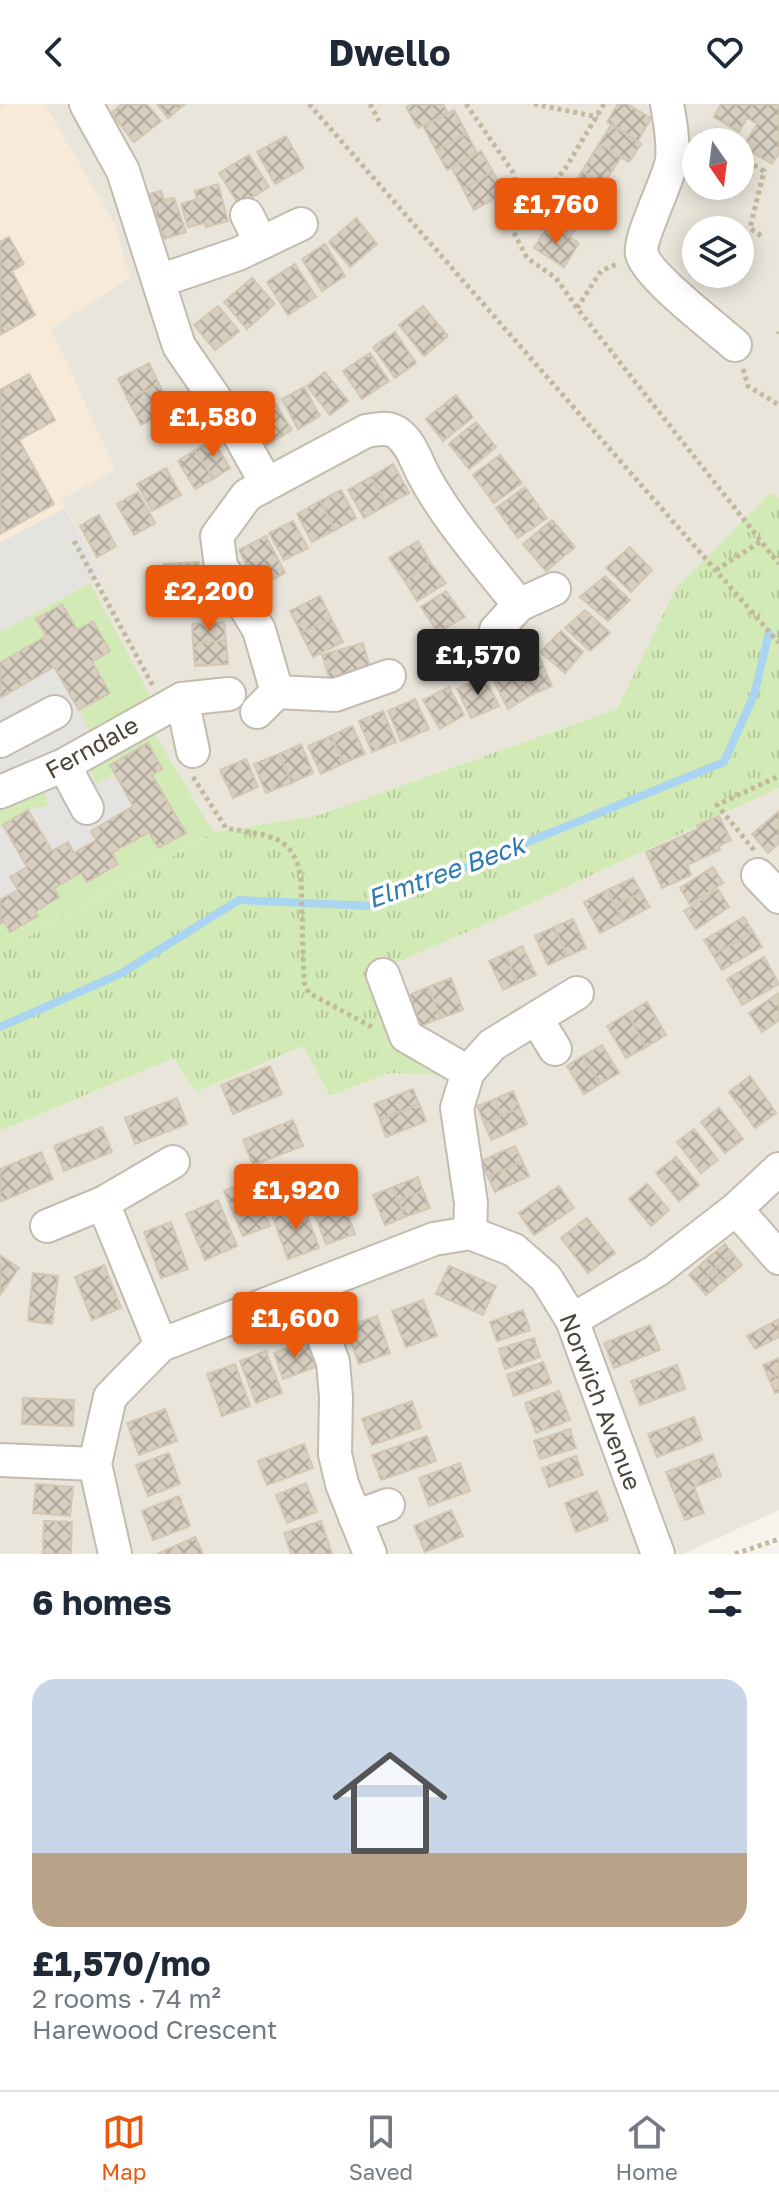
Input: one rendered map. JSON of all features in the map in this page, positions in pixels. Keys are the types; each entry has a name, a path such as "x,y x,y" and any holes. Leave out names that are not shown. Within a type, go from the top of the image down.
{"street":[{"path":"86,104 123,171 179,346 236,429 266,483"},
{"path":"667,104 672,158 661,199 644,235 641,253 652,272 735,345"},
{"path":"159,281 238,254 254,229 301,224"},
{"path":"389,676 335,695 267,702 259,630 221,566 217,536 247,495 366,431 381,428 395,431 408,444 449,515 519,605"},
{"path":"496,630 519,605 554,589"},
{"name":"Ferndale","path":"0,792 64,765 174,704 229,694"},
{"path":"174,704 193,751"},
{"path":"0,741 55,712"},
{"path":"64,765 86,809"},
{"path":"383,975 406,1036 468,1072"},
{"path":"115,1554 95,1464 110,1397 161,1345 434,1239 470,1233 471,1203 457,1108 468,1072 492,1045 577,993"},
{"path":"536,1018 555,1049"},
{"path":"47,1226 103,1203 173,1162"},
{"path":"572,1320 656,1271 736,1209 779,1169"},
{"path":"103,1203 161,1345"},
{"path":"736,1209 779,1258"},
{"name":"Norwich Avenue","path":"470,1233 514,1250 546,1278 572,1320 658,1554"},
{"path":"306,1291 333,1362 335,1454 342,1484 370,1554"},
{"path":"0,1460 95,1464"},
{"path":"355,1517 388,1505"}],"path":[{"path":"309,104 779,643"},
{"path":"370,104 379,121"},
{"path":"466,104 513,172 518,221"},
{"path":"534,104 598,117"},
{"path":"604,104 565,169 512,229 527,258 556,278 779,564"},
{"path":"754,165 764,171 750,228 763,237"},
{"path":"577,308 601,271 641,253"},
{"path":"735,345 748,386 779,405"},
{"path":"74,541 174,704"},
{"path":"716,570 760,542"},
{"path":"193,751 182,759 226,828 280,839 292,850 299,864 304,982 309,993 394,1039 406,1036"},
{"path":"766,877 717,805 779,776"},
{"path":"735,1554 779,1539"}],"shaded area":[{"path":"0,104 779,104 779,498 770,494 676,588 617,709 319,815 214,832 0,952"},
{"path":"8,104 45,104 115,225 130,278 51,328 115,469 61,500 103,574 0,632 0,108"},
{"path":"64,508 103,574 0,632 0,543"},
{"path":"54,667 91,732 18,772 0,777 0,698"},
{"path":"89,765 96,785 115,774 133,806 91,831 96,840 74,853 68,842 52,851 28,810 48,806 43,787"},
{"path":"779,788 779,1510 683,1554 0,1554 0,1131 174,1058 196,1092 303,1046 331,1096 389,1073 443,1075 389,1043 366,975 495,920"},
{"path":"3,825 27,867 11,877 18,890 0,900 0,827"}],"green space":[{"path":"770,493 779,498 779,788 495,920 367,975 389,1043 445,1075 389,1073 330,1096 303,1046 196,1092 174,1058 0,1131 0,952 214,832 319,815 617,709 676,588"},
{"path":"90,583 151,698 91,732 79,710 109,693 92,662 110,650 93,621 77,630 62,604 36,618 46,636 0,663 0,632"},
{"path":"154,733 213,832 0,952 0,924 4,922 10,932 37,917 35,912 59,897 54,888 81,873 87,882 117,865 112,853 149,832 158,848 185,833 152,775 162,768 148,744 110,765 115,774 96,785 89,765"},
{"path":"43,787 48,806 28,810 0,827 0,806"}],"building":[{"path":"122,104 147,104 161,121 134,142 111,113"},
{"path":"157,104 185,104 168,118"},
{"path":"413,104 443,104 448,113 418,128 406,107"},
{"path":"618,104 627,104 651,118 638,141 607,122"},
{"path":"721,104 779,104 779,153 772,164 754,153 754,129 757,124 747,118 741,128 732,128 714,117"},
{"path":"454,110 467,134 436,150 423,126"},
{"path":"611,125 641,144 629,162 599,144"},
{"path":"467,134 477,153 447,170 436,150"},
{"path":"286,136 304,168 275,184 257,152"},
{"path":"599,144 621,157 603,185 582,171"},
{"path":"481,151 493,172 463,189 451,167"},
{"path":"249,155 269,187 239,205 219,173"},
{"path":"582,171 603,185 586,211 565,198"},
{"path":"493,172 505,193 474,210 463,189"},
{"path":"218,184 228,221 206,227 205,223 188,227 181,204 197,199 195,191"},
{"path":"161,191 164,200 174,198 186,232 164,239 150,194"},
{"path":"565,198 586,211 570,237 549,224"},
{"path":"356,218 377,244 350,267 329,242"},
{"path":"549,224 579,243 564,267 534,248"},
{"path":"9,237 24,264 12,271 35,315 0,335 0,242"},
{"path":"325,244 345,276 322,291 302,259"},
{"path":"295,264 316,297 288,315 267,282"},
{"path":"252,278 275,304 247,329 224,302"},
{"path":"218,306 239,331 215,350 194,325"},
{"path":"423,306 448,336 424,356 399,325"},
{"path":"395,332 416,363 395,378 373,347"},
{"path":"370,353 389,381 362,399 343,371"},
{"path":"149,363 159,384 128,400 118,379"},
{"path":"325,372 348,401 330,415 307,386"},
{"path":"29,374 55,420 19,440 54,504 0,534 0,390"},
{"path":"159,384 172,409 141,425 128,400"},
{"path":"304,387 320,416 298,429 282,399"},
{"path":"456,395 473,417 443,441 426,419"},
{"path":"273,400 292,430 264,447 245,418"},
{"path":"476,422 496,447 469,469 449,444"},
{"path":"213,440 230,468 213,479 195,450"},
{"path":"195,450 213,479 195,489 178,461"},
{"path":"500,455 522,483 494,503 473,475"},
{"path":"393,464 409,493 387,505 371,477"},
{"path":"166,468 181,495 152,511 137,484"},
{"path":"371,477 387,505 364,518 348,490"},
{"path":"525,487 547,518 518,538 496,508"},
{"path":"341,490 356,518 335,530 320,501"},
{"path":"138,492 155,523 134,535 117,504"},
{"path":"320,501 335,530 312,542 297,514"},
{"path":"99,515 116,546 97,557 80,526"},
{"path":"552,520 575,547 546,571 523,544"},
{"path":"293,521 308,548 284,560 269,533"},
{"path":"266,536 285,573 258,587 239,550"},
{"path":"418,541 430,562 405,581 389,558"},
{"path":"630,547 652,570 631,592 606,568"},
{"path":"199,562 199,582 164,584 164,564"},
{"path":"430,562 446,583 417,601 405,581"},
{"path":"605,576 630,600 608,621 580,597"},
{"path":"199,582 200,604 165,605 164,584"},
{"path":"446,591 465,617 438,632 421,607"},
{"path":"320,596 331,618 301,633 290,611"},
{"path":"62,604 77,630 93,621 110,651 92,662 110,693 79,710 54,667 0,698 0,663 46,636 36,619"},
{"path":"585,610 610,633 590,651 565,628"},
{"path":"331,618 343,642 313,657 301,633"},
{"path":"224,622 226,641 193,643 192,624"},
{"path":"561,631 583,652 565,673 540,652"},
{"path":"226,641 228,664 195,666 193,643"},
{"path":"363,643 370,668 330,680 322,655"},
{"path":"539,656 552,686 531,695 515,667"},
{"path":"515,667 531,695 508,709 493,679"},
{"path":"484,676 499,706 471,718 457,689"},
{"path":"449,687 464,715 440,729 423,700"},
{"path":"415,699 429,729 401,741 388,711"},
{"path":"383,711 396,742 372,752 359,721"},
{"path":"352,726 365,754 344,763 331,736"},
{"path":"331,736 344,763 321,774 308,746"},
{"path":"148,743 162,769 152,775 186,833 158,848 149,832 112,853 118,864 87,882 81,873 54,888 59,897 35,912 38,916 10,932 4,922 0,924 0,900 18,890 10,877 27,867 3,825 28,810 52,851 68,842 74,853 96,840 91,831 133,806 110,765"},
{"path":"301,744 313,773 291,783 279,754"},
{"path":"279,754 291,783 266,793 254,764"},
{"path":"246,759 258,787 233,798 220,770"},
{"path":"779,811 779,843 768,853 752,834"},
{"path":"719,816 731,840 719,846 720,850 687,865 691,875 662,888 646,852"},
{"path":"713,867 723,883 690,904 680,888"},
{"path":"633,878 641,892 615,906 607,890"},
{"path":"718,889 729,907 696,929 684,911"},
{"path":"607,890 623,921 600,933 584,902"},
{"path":"641,892 650,907 623,921 615,906"},
{"path":"744,917 753,932 713,955 704,940"},
{"path":"573,919 586,948 567,956 554,927"},
{"path":"554,927 567,956 548,965 535,936"},
{"path":"753,932 762,947 722,970 713,955"},
{"path":"522,946 536,975 518,983 505,954"},
{"path":"505,954 518,983 503,990 489,961"},
{"path":"764,957 779,984 742,1005 727,979"},
{"path":"451,978 463,1010 441,1018 428,987"},
{"path":"428,987 441,1018 421,1026 409,995"},
{"path":"779,993 779,1020 762,1032 749,1013"},
{"path":"647,1002 666,1035 646,1047 627,1014"},
{"path":"627,1014 646,1047 626,1058 607,1026"},
{"path":"602,1045 619,1073 600,1084 583,1056"},
{"path":"583,1056 600,1084 584,1094 567,1066"},
{"path":"270,1066 282,1094 233,1114 221,1085"},
{"path":"750,1076 776,1113 755,1128 729,1092"},
{"path":"413,1089 419,1104 380,1120 374,1104"},
{"path":"513,1091 520,1108 502,1116 495,1099"},
{"path":"177,1098 187,1124 135,1144 125,1118"},
{"path":"495,1099 502,1116 484,1123 477,1106"},
{"path":"419,1104 426,1121 386,1137 380,1120"},
{"path":"520,1108 527,1124 491,1140 484,1123"},
{"path":"719,1108 743,1139 725,1153 701,1122"},
{"path":"293,1120 303,1146 253,1165 243,1140"},
{"path":"102,1127 112,1152 64,1171 54,1146"},
{"path":"694,1129 718,1160 701,1173 677,1142"},
{"path":"515,1146 522,1161 488,1177 481,1161"},
{"path":"41,1152 53,1179 0,1202 0,1169"},
{"path":"676,1157 699,1185 679,1201 656,1173"},
{"path":"522,1161 529,1176 495,1192 488,1177"},
{"path":"418,1177 423,1191 398,1201 393,1187"},
{"path":"251,1180 270,1226 243,1236 224,1191"},
{"path":"647,1184 669,1210 651,1226 629,1199"},
{"path":"337,1185 355,1234 326,1244 307,1195"},
{"path":"559,1186 574,1208 534,1235 519,1213"},
{"path":"393,1187 405,1217 385,1225 373,1195"},
{"path":"423,1191 430,1208 405,1217 398,1201"},
{"path":"218,1200 237,1246 205,1260 186,1214"},
{"path":"303,1204 319,1248 288,1259 272,1215"},
{"path":"587,1218 615,1253 588,1273 561,1238"},
{"path":"171,1222 188,1269 161,1278 144,1232"},
{"path":"725,1244 733,1254 714,1270 706,1260"},
{"path":"733,1254 742,1265 723,1281 714,1270"},
{"path":"0,1255 19,1268 0,1295"},
{"path":"706,1260 714,1270 698,1285 689,1275"},
{"path":"104,1265 121,1308 92,1320 75,1277"},
{"path":"449,1266 496,1286 483,1315 436,1294"},
{"path":"714,1270 723,1281 706,1295 698,1285"},
{"path":"33,1273 58,1276 52,1324 28,1321"},
{"path":"423,1300 437,1336 406,1347 392,1311"},
{"path":"523,1310 530,1330 497,1341 490,1322"},
{"path":"377,1316 390,1353 359,1364 346,1327"},
{"path":"779,1319 779,1337 755,1349 747,1336"},
{"path":"650,1325 660,1350 614,1368 604,1343"},
{"path":"534,1338 540,1357 505,1369 499,1349"},
{"path":"307,1340 316,1367 283,1379 274,1353"},
{"path":"266,1351 282,1393 256,1403 240,1361"},
{"path":"779,1358 779,1374 769,1379 763,1365"},
{"path":"543,1362 551,1383 514,1396 507,1375"},
{"path":"235,1364 250,1406 222,1416 207,1374"},
{"path":"677,1365 685,1389 640,1405 631,1381"},
{"path":"779,1374 779,1392 775,1393 769,1379"},
{"path":"559,1391 570,1420 536,1433 525,1403"},
{"path":"23,1398 74,1400 73,1426 22,1424"},
{"path":"412,1401 421,1428 372,1445 362,1419"},
{"path":"165,1409 177,1441 139,1455 127,1423"},
{"path":"694,1417 702,1440 657,1457 648,1434"},
{"path":"570,1429 576,1448 540,1459 534,1441"},
{"path":"427,1436 436,1461 381,1480 372,1455"},
{"path":"304,1444 313,1468 267,1485 258,1461"},
{"path":"169,1453 180,1484 148,1496 136,1465"},
{"path":"713,1454 721,1476 694,1487 704,1513 685,1520 666,1472"},
{"path":"576,1456 583,1475 549,1487 542,1468"},
{"path":"460,1463 470,1491 429,1506 419,1478"},
{"path":"306,1483 317,1512 287,1523 276,1495"},
{"path":"36,1484 73,1487 70,1516 33,1513"},
{"path":"597,1491 608,1520 576,1532 565,1503"},
{"path":"179,1496 190,1526 153,1540 142,1511"},
{"path":"451,1510 463,1536 425,1552 414,1526"},
{"path":"44,1521 72,1522 71,1554 43,1554"},
{"path":"321,1521 332,1554 291,1554 284,1533"},
{"path":"195,1537 203,1554 157,1554"}],"waterway":[{"name":"Elmtree Beck","path":"0,1027 120,974 239,900 371,906 724,762 754,695 769,633"}]}
